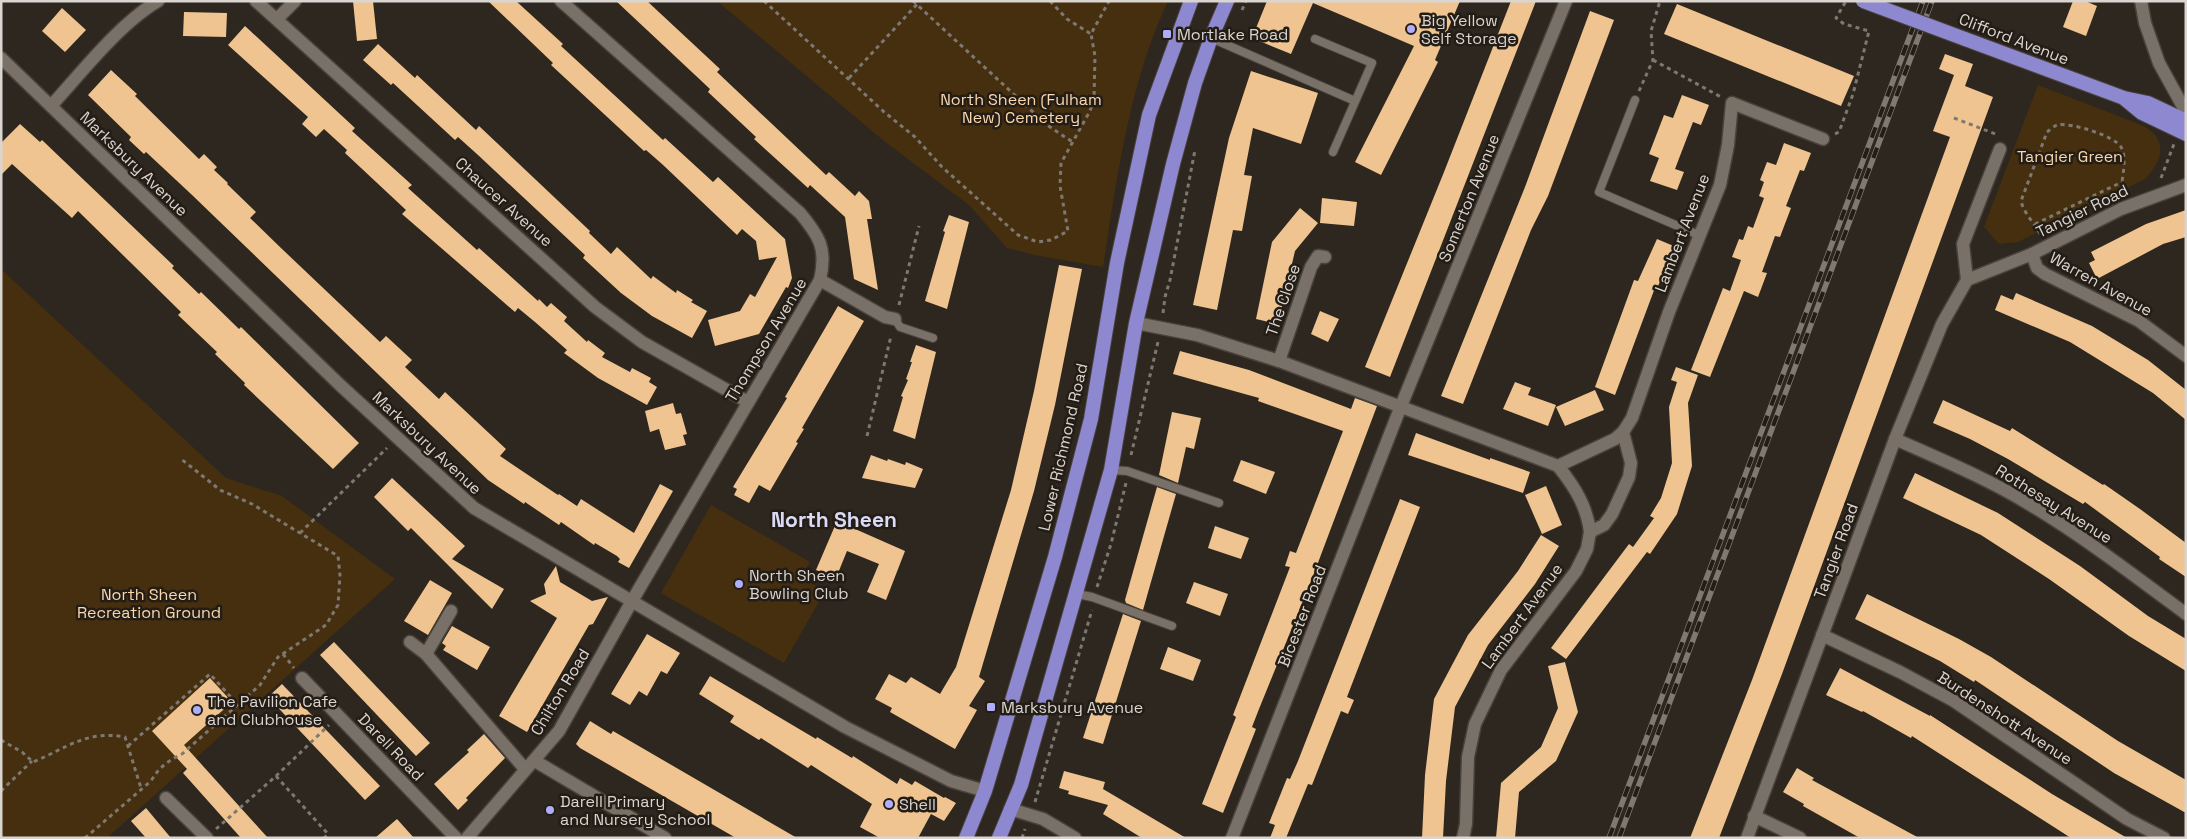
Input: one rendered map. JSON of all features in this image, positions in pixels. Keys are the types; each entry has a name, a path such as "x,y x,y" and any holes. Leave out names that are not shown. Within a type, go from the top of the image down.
{"highway":[{"name":"Lower Richmond Road","path":"966,838 985,791 1055,557 1091,419 1117,263 1149,114 1191,1"},
{"path":"999,838 1021,785 1111,470 1136,323 1174,164 1195,83 1227,1"},
{"name":"Clifford Avenue","path":"1863,1 2124,98 2148,103 2186,121"},
{"name":"Clifford Avenue","path":"2124,98 2142,113 2186,134"}],"street":[{"path":"51,106 127,24 158,1"},
{"name":"Chaucer Avenue","path":"256,1 601,312 642,342 748,402"},
{"path":"277,19 295,1"},
{"name":"Thompson Avenue","path":"561,1 800,214 817,234 824,262 820,280 632,601"},
{"name":"Somerton Avenue","path":"1402,406 1566,1"},
{"path":"2140,1 2145,23 2159,63 2186,112"},
{"name":"Marksbury Avenue","path":"1,58 396,438 474,508 861,735 951,781 985,791"},
{"path":"1732,103 1823,139"},
{"name":"Lambert Avenue","path":"1463,838 1466,824 1468,757 1475,724 1501,670 1576,572 1587,549 1590,532 1588,516 1583,503 1558,466 1602,446 1623,432 1632,418 1669,312 1720,185 1728,145 1732,103"},
{"path":"1967,280 1963,244 2000,149"},
{"name":"Tangier Road","path":"1747,838 1895,439 1942,324 1967,280 2032,254 2121,209 2186,185"},
{"name":"Warren Avenue","path":"2032,254 2037,268 2045,274 2139,322 2186,356"},
{"name":"The Close","path":"1279,361 1311,266 1318,256 1325,257"},
{"path":"820,280 885,317 895,319"},
{"path":"1136,323 1197,335 1279,361 1558,466"},
{"name":"Bicester Road","path":"1232,838 1402,406"},
{"path":"1590,532 1604,525 1616,506 1629,477 1631,463 1623,432"},
{"name":"Rothesay Avenue","path":"1895,439 1988,481 2029,504 2099,549 2186,614"},
{"name":"Chilton Road","path":"467,838 559,731 632,601"},
{"path":"426,654 451,612"},
{"name":"Burdenshott Avenue","path":"1822,635 1900,672 1954,701 2127,819 2164,838"},
{"path":"410,642 426,654 530,765 665,838"},
{"name":"Darell Road","path":"302,678 456,838"},
{"path":"166,798 207,837"},
{"path":"1010,809 1043,819 1075,838"},
{"path":"1754,816 1800,838"}],"lane":[{"path":"1211,38 1355,101"},
{"path":"1316,39 1372,63 1333,152"},
{"path":"1635,100 1599,192 1701,236"},
{"path":"895,319 900,327 933,338"},
{"path":"1111,470 1127,471 1219,503"},
{"path":"1077,594 1092,596 1172,626"}],"path":[{"path":"764,1 1004,223 1018,235 1038,242 1051,240 1068,231 1060,186 1061,163 1074,143 1094,98 1096,56 1091,34 1109,1"},
{"path":"913,1 918,3 1047,125 1074,143"},
{"path":"1050,1 1067,19 1091,34"},
{"path":"1635,100 1653,60 1651,31 1660,1"},
{"path":"1823,139 1839,132 1853,94 1869,31 1844,24 1836,18 1846,1"},
{"path":"849,78 918,3"},
{"path":"1653,60 1732,103"},
{"path":"1954,118 1999,135 2000,149"},
{"path":"2046,246 2035,224 2023,209 2021,202 2048,132 2056,126 2074,126 2116,140 2125,156 2121,209"},
{"path":"2161,193 2158,182 2174,146"},
{"path":"2035,224 2122,182"},
{"path":"300,534 396,438"},
{"path":"85,838 151,781 168,760 182,754 260,685 278,657 326,625 338,605 340,576 338,556 252,504 220,490 180,458"},
{"path":"128,746 210,674 237,704"},
{"path":"207,837 276,776 339,716"},
{"path":"1,791 32,761 56,752 81,739 110,735 125,737 141,788"},
{"path":"1,740 22,752 32,761"},
{"path":"276,776 328,834 324,838"}],"green space":[{"name":"North Sheen (Fulham New) Cemetery","path":"717,1 1168,1 1143,65 1134,98 1119,166 1103,267 1034,255 1007,248 969,205 884,141"},
{"name":"Tangier Green","path":"2038,85 2144,126 2157,138 2160,145 2159,158 2145,179 2018,242 1999,244 1984,227"},
{"name":"North Sheen Recreation Ground","path":"1,269 226,478 282,496 395,579 107,838 1,838"},
{"name":"North Sheen Bowling Club","path":"711,505 810,562 801,578 825,591 784,663 661,593"}],"building":[{"path":"353,1 373,1 377,39 357,41"},
{"path":"488,1 516,1 563,44 561,46 663,140 665,138 713,182 718,177 785,239 792,278 788,288 786,287 759,334 715,346 708,320 740,311 750,294 755,297 777,257 759,260 756,241 742,229 737,235 662,164 646,150 644,151 551,65 553,63"},
{"path":"616,1 647,1 720,69 717,72 826,175 829,172 855,196 859,191 869,201 872,219 867,219 878,290 854,279 845,217 810,185 808,188 754,139 756,137 708,92 710,89"},
{"path":"1267,1 1460,1 1435,60 1438,62 1381,175 1355,162 1414,46 1313,3 1291,54 1252,38"},
{"path":"1511,1 1536,1 1390,377 1365,367"},
{"path":"2073,1 2085,1 2097,6 2086,36 2063,27"},
{"path":"1677,4 1854,76 1841,106 1664,34"},
{"path":"62,8 86,30 65,52 42,31"},
{"path":"1590,11 1614,20 1548,196 1531,230 1463,404 1441,396 1525,187"},
{"path":"184,12 227,13 226,37 183,36"},
{"path":"245,26 355,128 352,131 412,185 408,188 477,250 479,248 538,301 539,299 547,307 551,303 567,317 564,321 587,342 588,340 605,353 602,357 630,372 632,368 651,378 649,382 657,387 647,405 598,378 564,353 567,350 535,322 518,308 515,312 402,214 406,210 345,153 347,150 324,129 316,137 302,124 308,117 228,45"},
{"path":"378,44 415,78 417,75 476,130 479,126 590,231 589,233 611,254 617,247 651,279 653,276 676,293 677,290 693,300 691,302 707,311 692,338 652,316 621,293 583,258 585,255 478,155 458,137 455,140 393,83 391,85 363,60"},
{"path":"1945,54 1973,64 1965,86 1993,97 1782,674 1719,838 1690,838 1752,680 1950,137 1933,131 1954,75 1939,69"},
{"path":"111,70 137,94 135,96 199,159 204,154 217,167 214,170 256,212 250,218 281,248 380,342 386,336 412,360 405,367 439,399 445,392 506,449 500,456 577,506 581,499 634,533 660,484 673,491 629,568 618,562 620,559 617,556 595,543 594,545 561,522 559,525 488,480 191,194 146,152 144,154 129,140 131,137 88,95"},
{"path":"1251,71 1318,93 1301,144 1253,128 1244,175 1252,176 1242,231 1233,230 1217,310 1193,305 1229,138"},
{"path":"1682,95 1709,105 1701,125 1693,122 1675,169 1684,172 1677,190 1650,181 1659,158 1649,154 1664,115 1673,118"},
{"path":"20,124 40,142 42,140 174,266 172,268 199,294 201,292 239,329 241,327 359,443 333,469 244,385 245,383 215,354 217,352 178,315 181,312 78,211 72,218 12,164 1,175 1,143"},
{"path":"1784,143 1811,153 1804,171 1800,170 1786,206 1791,208 1780,237 1775,236 1762,272 1767,273 1758,297 1744,291 1710,377 1691,370 1723,288 1730,291 1741,260 1732,257 1739,239 1743,240 1748,226 1753,228 1764,198 1759,196 1764,182 1760,180 1767,162 1776,165"},
{"path":"1322,198 1357,202 1354,226 1320,223"},
{"path":"1300,208 1318,223 1295,251 1278,324 1256,319 1272,242"},
{"path":"2186,210 2186,237 2163,244 2097,279 2089,263 2095,260 2091,252 2146,224"},
{"path":"949,215 969,222 947,309 925,301"},
{"path":"1657,239 1676,247 1658,286 1656,285 1615,395 1595,387 1634,280 1638,281"},
{"path":"1059,265 1082,269 1055,405 1034,491 979,677 985,681 969,706 977,710 955,749 890,712 892,708 875,699 889,674 906,683 911,677 940,694 956,667 1011,490 1034,391"},
{"path":"2016,293 2092,326 2148,360 2186,390 2186,420 2153,393 2070,342 1995,310 2001,295 2013,300"},
{"path":"838,306 864,321 802,428 804,429 796,442 798,443 770,491 759,485 749,503 734,495 737,489 733,487 787,398 785,397"},
{"path":"1320,311 1339,319 1328,342 1311,334"},
{"path":"916,345 936,352 915,439 893,431"},
{"path":"1180,351 1249,370 1351,409 1355,398 1377,406 1313,576 1252,727 1256,729 1223,813 1202,804 1236,717 1233,715 1290,567 1285,566 1290,551 1296,553 1343,431 1258,401 1259,398 1173,374"},
{"path":"1676,367 1698,375 1688,403 1692,466 1677,514 1650,554 1647,552 1566,659 1551,648 1629,544 1633,547 1654,518 1650,516 1661,498 1672,463 1669,407 1677,382 1671,380"},
{"path":"1515,382 1531,388 1528,395 1556,405 1548,426 1503,409"},
{"path":"1595,390 1604,410 1565,426 1556,407"},
{"path":"1943,400 2010,431 2012,428 2104,484 2140,509 2186,543 2186,577 2159,559 2160,557 2085,502 2083,504 2008,459 1970,439 1933,423"},
{"path":"673,403 676,414 681,413 687,434 683,435 686,445 665,450 659,429 650,432 645,411"},
{"path":"1172,412 1201,418 1194,449 1186,447 1178,483 1159,475"},
{"path":"1416,433 1490,460 1490,458 1530,472 1523,493 1408,455"},
{"path":"871,455 905,465 906,462 923,469 915,488 862,478"},
{"path":"1241,460 1275,472 1266,494 1233,481"},
{"path":"1915,473 1998,513 2080,566 2148,616 2186,639 2186,671 2129,636 2049,579 1981,535 1903,498"},
{"path":"392,478 465,546 452,559 504,589 492,609 411,528 408,531 374,497"},
{"path":"1546,486 1562,525 1542,534 1525,495"},
{"path":"1157,487 1176,494 1143,610 1126,603 1125,600"},
{"path":"1400,499 1420,507 1347,697 1354,700 1348,714 1341,711 1312,785 1308,784 1286,838 1270,838 1275,825 1269,823 1287,778 1290,779 1298,761"},
{"path":"837,521 905,551 886,600 867,592 879,564 847,551 836,578 816,570"},
{"path":"1215,526 1249,538 1241,559 1208,548"},
{"path":"1541,535 1559,546 1535,584 1488,645 1455,707 1446,781 1443,838 1422,838 1425,775 1434,699 1468,635 1518,571"},
{"path":"556,566 560,582 592,601 608,597 593,624 589,625 527,732 499,716 557,618 530,601 546,594 544,584"},
{"path":"430,580 452,593 428,635 404,621"},
{"path":"1194,582 1228,594 1220,616 1186,603"},
{"path":"1867,594 1959,639 1991,657 2118,741 2186,780 2186,813 2114,773 1975,680 1974,682 1940,661 1855,619"},
{"path":"1123,614 1141,621 1103,744 1083,738"},
{"path":"452,626 490,647 477,670 443,650 446,646 442,643"},
{"path":"647,634 680,653 667,674 661,671 647,696 639,691 630,705 611,694"},
{"path":"334,642 430,743 416,756 320,655"},
{"path":"1168,647 1201,660 1193,681 1160,669"},
{"path":"1565,662 1578,712 1556,761 1519,792 1515,838 1496,838 1501,783 1541,747 1558,708 1548,666"},
{"path":"1840,668 1930,715 2052,794 2127,838 2071,838 1912,736 1911,738 1863,711 1826,695"},
{"path":"710,676 816,739 817,737 852,758 853,756 897,784 900,778 912,785 915,781 956,803 944,821 931,814 918,838 880,838 860,827 872,804 811,765 808,768 761,738 759,740 730,722 734,716 699,694"},
{"path":"210,678 232,702 184,745 268,838 241,838 183,773 187,769 152,731"},
{"path":"282,684 380,786 365,800 268,697"},
{"path":"590,721 611,734 613,731 797,838 736,838 580,748 576,744"},
{"path":"484,734 505,758 466,798 468,800 458,810 434,784 469,752 467,750"},
{"path":"1797,768 1814,778 1812,780 1919,838 1860,838 1803,806 1804,804 1783,792"},
{"path":"1064,771 1105,782 1103,789 1186,838 1142,838 1103,814 1108,805 1068,794 1069,791 1059,788"},
{"path":"146,808 171,838 146,838 131,821"},
{"path":"397,819 414,838 375,838 390,825"}],"railway":[{"path":"1609,838 1923,1"},
{"path":"1619,838 1932,1"}],"place":[{"name":"Big Yellow Self Storage","path":"1411,29"},
{"name":"Mortlake Road","path":"1167,34"},
{"name":"North Sheen Bowling Club","path":"739,584"},
{"name":"Marksbury Avenue","path":"991,707"},
{"name":"The Pavilion Cafe and Clubhouse","path":"197,710"},
{"name":"Shell","path":"889,804"},
{"name":"Darell Primary and Nursery School","path":"550,810"}],"district":[{"name":"North Sheen","path":"834,519"}]}
